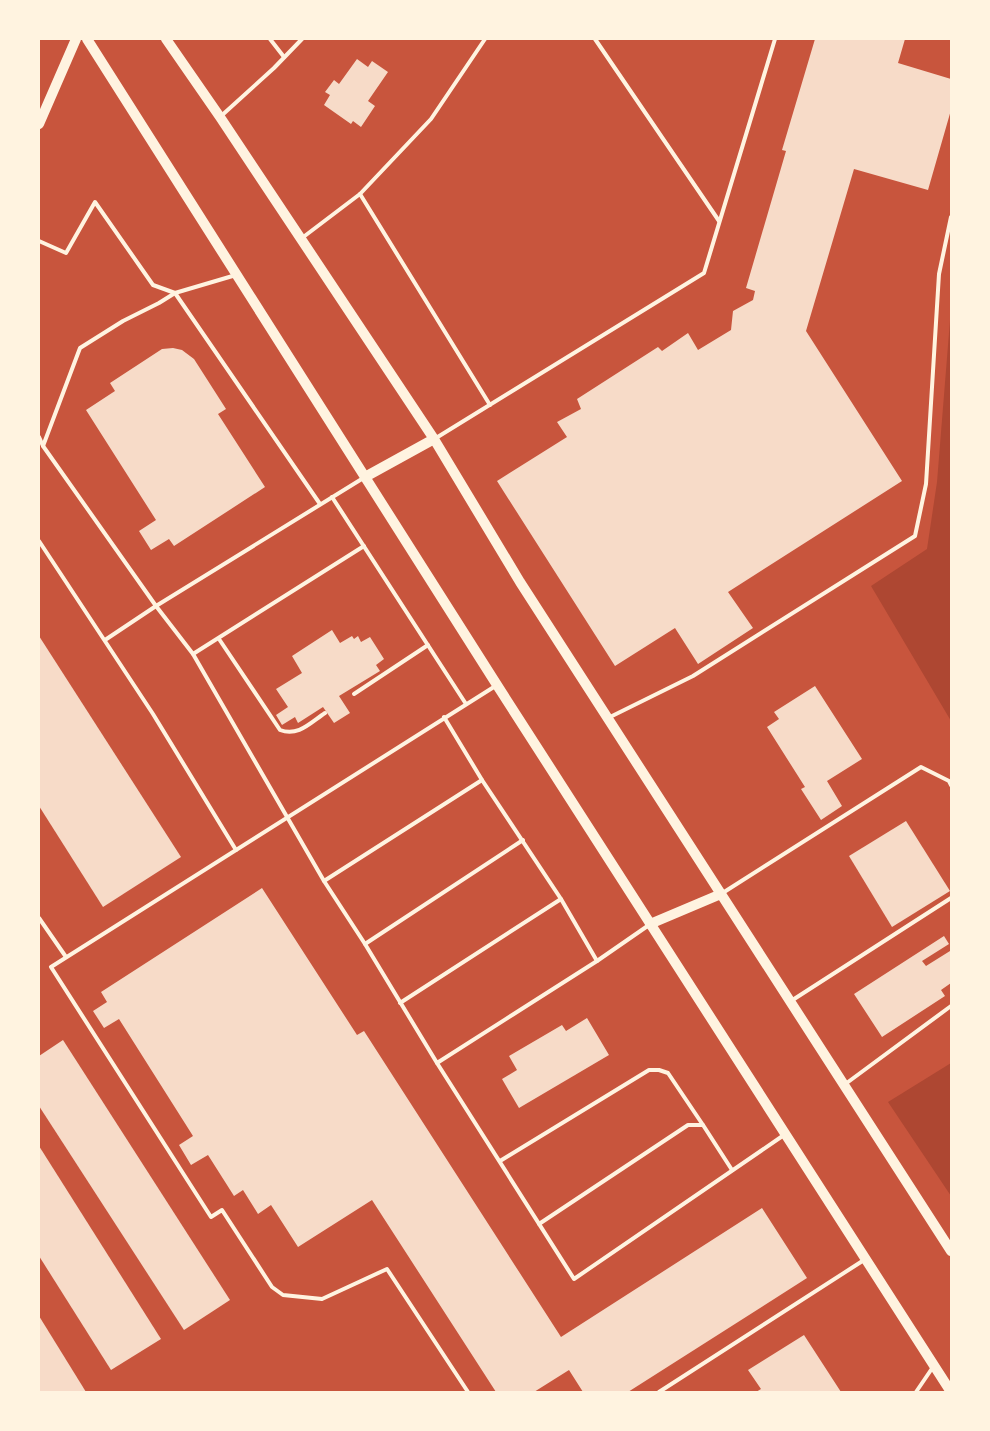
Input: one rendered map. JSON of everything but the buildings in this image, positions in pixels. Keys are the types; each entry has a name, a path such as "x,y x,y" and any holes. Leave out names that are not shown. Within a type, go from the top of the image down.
{"main road":[{"path":"39,124 76,39"},
{"path":"87,39 496,685 951,1392"},
{"path":"166,39 220,117 434,440 520,582 951,1251"},
{"path":"365,477 434,440"},
{"path":"650,924 721,894"}],"lane":[{"path":"270,39 284,57"},
{"path":"220,117 302,39"},
{"path":"301,239 360,194 431,119 486,39"},
{"path":"595,39 719,221"},
{"path":"434,440 704,273 775,39"},
{"path":"360,194 490,405"},
{"path":"39,241 66,253 96,202 153,285 175,293 320,504"},
{"path":"608,718 694,676 915,536 926,484 939,274 951,217"},
{"path":"43,446 80,348 123,320 159,303 175,293 238,275"},
{"path":"39,437 43,446 156,606 193,654 324,881 574,1279 785,1134"},
{"path":"105,640 156,606 365,477"},
{"path":"332,497 466,704"},
{"path":"39,541 153,714 236,850"},
{"path":"193,654 364,546"},
{"path":"219,639 280,730 295,733 325,713"},
{"path":"354,694 428,645"},
{"path":"468,1392 387,1268 322,1299 283,1295 272,1287 222,1210 211,1217 50,968 496,685"},
{"path":"444,718 482,780 561,899 597,961"},
{"path":"721,894 921,767 949,781 951,785"},
{"path":"324,881 482,780"},
{"path":"364,944 523,840"},
{"path":"791,1002 951,898"},
{"path":"400,1003 561,899"},
{"path":"39,918 66,957"},
{"path":"437,1063 597,961 650,924"},
{"path":"844,1085 951,1006"},
{"path":"500,1161 649,1070 660,1070 668,1073 732,1170"},
{"path":"539,1224 688,1125 702,1125"},
{"path":"659,1392 866,1259"},
{"path":"916,1392 934,1365"}],"shaded area":[{"path":"951,308 951,721 871,586 927,549 937,482"},
{"path":"951,1063 951,1196 888,1102"}]}
